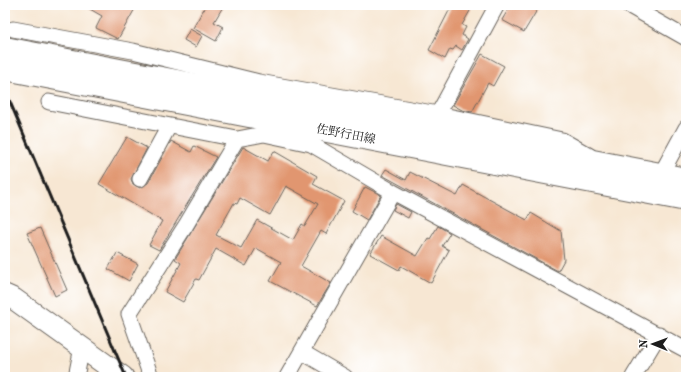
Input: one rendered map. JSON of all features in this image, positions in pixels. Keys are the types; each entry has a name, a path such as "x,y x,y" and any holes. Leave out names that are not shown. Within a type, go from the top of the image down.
{"main road":[{"name":"佐野行田線","path":"9,39 551,163 686,200"},
{"name":"佐野行田線","path":"5,69 551,163 599,162 686,179"}],"street":[{"path":"438,114 497,5"},
{"path":"628,5 684,32"},
{"path":"9,39 133,51 259,82 438,114 562,140 599,162"},
{"path":"49,102 237,139 264,134 311,144 393,192 659,334 686,350"},
{"path":"140,179 169,126"},
{"path":"661,174 686,128"},
{"path":"151,377 129,314 186,225 237,139"},
{"path":"287,377 393,192"},
{"path":"7,295 96,361 123,377"},
{"path":"633,377 659,334"},
{"path":"302,352 345,377"},
{"path":"76,377 96,361"}],"building":[{"path":"83,5 137,5 118,39 96,28 102,16"},
{"path":"206,5 224,5 214,22 223,27 216,41 193,28"},
{"path":"452,5 463,5 471,9 462,25 466,27 462,35 468,39 462,50 456,46 453,50 450,49 445,59 429,50"},
{"path":"511,5 540,5 524,32 502,20"},
{"path":"190,29 202,36 196,47 184,40"},
{"path":"482,54 504,66 493,86 488,83 472,112 462,110 453,105"},
{"path":"127,137 147,148 131,179 133,184 140,188 148,183 171,141 191,152 194,146 216,157 159,250 149,245 162,221 99,184"},
{"path":"243,147 268,161 274,151 317,176 313,184 344,201 326,234 321,231 301,266 331,283 317,306 270,281 281,262 256,248 246,266 216,249 199,280 196,279 183,302 165,292 181,263 175,259","holes":["286,186 318,204 305,226 302,224 293,240 257,220 241,248 216,235 234,203 237,204 240,198 270,215"]},
{"path":"386,169 406,180 410,172 457,196 463,185 527,220 531,213 561,231 564,260 558,271 382,175"},
{"path":"365,187 381,195 367,220 352,211"},
{"path":"396,204 411,212 408,218 393,210"},
{"path":"438,226 450,233 442,246 449,250 431,283 401,266 399,270 370,254 381,236 417,256 428,238 430,239"},
{"path":"40,228 67,290 55,296 27,233"},
{"path":"117,253 138,264 129,281 108,269"}],"railway":[{"path":"5,90 126,377"}]}
